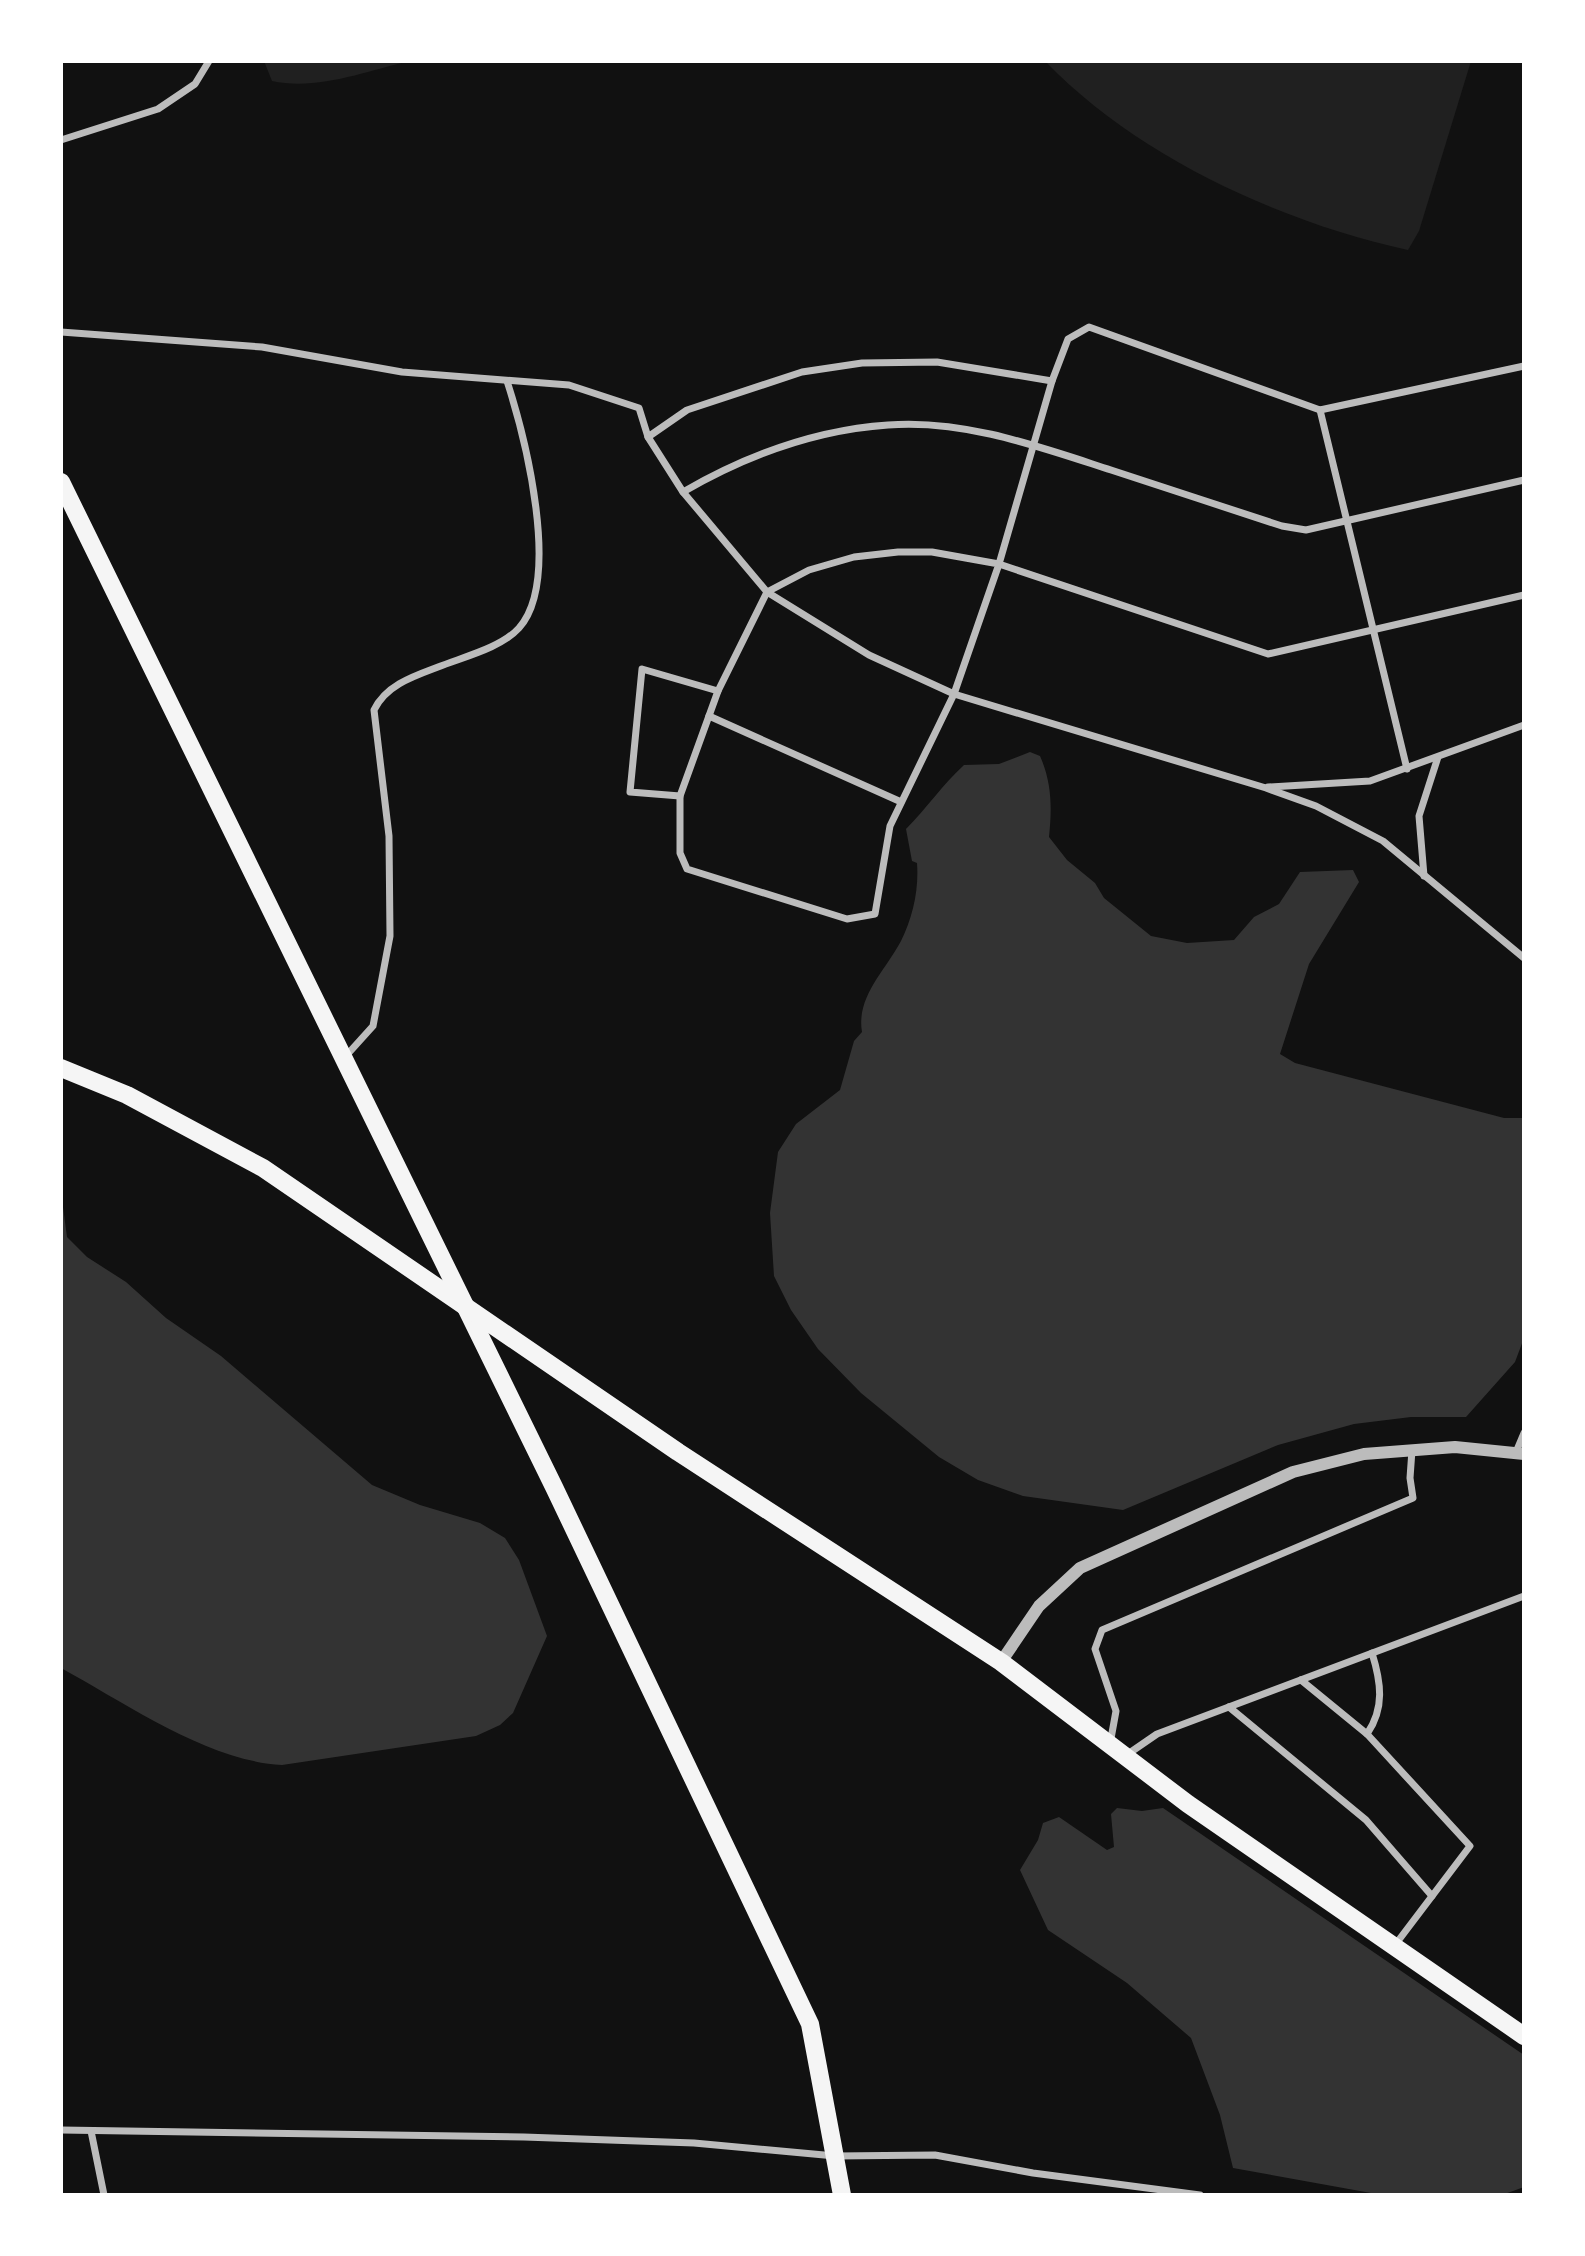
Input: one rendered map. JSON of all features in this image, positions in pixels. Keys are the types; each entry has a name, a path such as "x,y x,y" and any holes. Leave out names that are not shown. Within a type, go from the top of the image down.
{"main road":[{"path":"61,482 345,1058 810,2024 842,2195"},
{"path":"62,1067 127,1095 263,1168 678,1452 1002,1662 1125,1757 1524,2036"}],"street":[{"path":"61,140 158,109 195,84 209,61"},
{"path":"1524,366 1320,410 1089,327 1068,339 1052,381 999,564 954,694 899,802 890,826 875,914 847,919 687,869 680,853 680,796 718,691 767,592 809,570 854,557 898,551 932,552 999,564 1268,654 1524,595"},
{"path":"61,332 262,347 402,372 569,385 639,408 648,437 683,492 767,592 869,656 954,694 1266,788 1316,806 1382,841 1524,958"},
{"path":"648,437 697,407 802,372 838,367 937,362 1052,381"},
{"path":"345,1058 373,1026 390,936 389,836 374,710 380,698 405,680 494,644 519,628 534,602 539,524 525,437 507,381"},
{"path":"1320,410 1375,628 1407,769"},
{"path":"683,492 724,468 766,451 807,438 890,425 976,432 1033,445 1282,526 1306,530 1524,480"},
{"path":"680,796 630,792 642,668 718,691"},
{"path":"709,716 899,802"},
{"path":"1266,788 1370,780 1524,725"},
{"path":"1424,876 1419,816 1438,757"},
{"path":"1002,1662 1039,1605 1080,1568 1293,1472 1364,1454 1455,1447 1520,1453 1524,1433"},
{"path":"1110,1745 1116,1711 1096,1649 1102,1630 1413,1498 1410,1478 1412,1450"},
{"path":"1125,1757 1157,1734 1524,1596"},
{"path":"1367,1734 1376,1721 1381,1702 1378,1674 1372,1653"},
{"path":"1301,1680 1367,1734 1470,1846 1395,1946"},
{"path":"1229,1707 1366,1820 1432,1896"},
{"path":"61,2130 524,2137 694,2143 835,2156 935,2155 1032,2173 1200,2195"},
{"path":"90,2131 104,2195"}],"shaded area":[{"path":"264,61 410,61 306,84 272,81"},
{"path":"1045,61 1471,61 1419,231 1408,250 1310,222 1213,181 1122,127 1081,95"},
{"path":"1030,752 1040,756 1047,776 1051,806 1049,837 1067,860 1095,883 1104,898 1151,936 1187,943 1234,940 1254,917 1279,904 1300,872 1353,870 1359,882 1309,964 1280,1054 1295,1063 1504,1118 1524,1118 1524,1338 1515,1362 1466,1417 1411,1417 1354,1424 1278,1445 1123,1510 1023,1496 978,1480 939,1457 861,1393 818,1349 791,1310 774,1276 770,1213 778,1152 796,1124 840,1090 854,1041 862,1032 861,1019 867,996 905,932 912,913 917,883 917,863 912,861 906,829 964,765 999,764"},
{"path":"61,1192 67,1237 87,1257 126,1282 166,1318 221,1356 372,1485 420,1505 480,1523 505,1538 519,1560 547,1636 513,1713 500,1725 476,1736 282,1765 254,1761 197,1742 61,1668"},
{"path":"1117,1808 1142,1811 1163,1808 1524,2055 1524,2187 1502,2195 1382,2195 1233,2168 1220,2115 1191,2038 1127,1983 1048,1930 1020,1870 1038,1840 1043,1823 1059,1817 1107,1850 1114,1847 1111,1814"}]}
